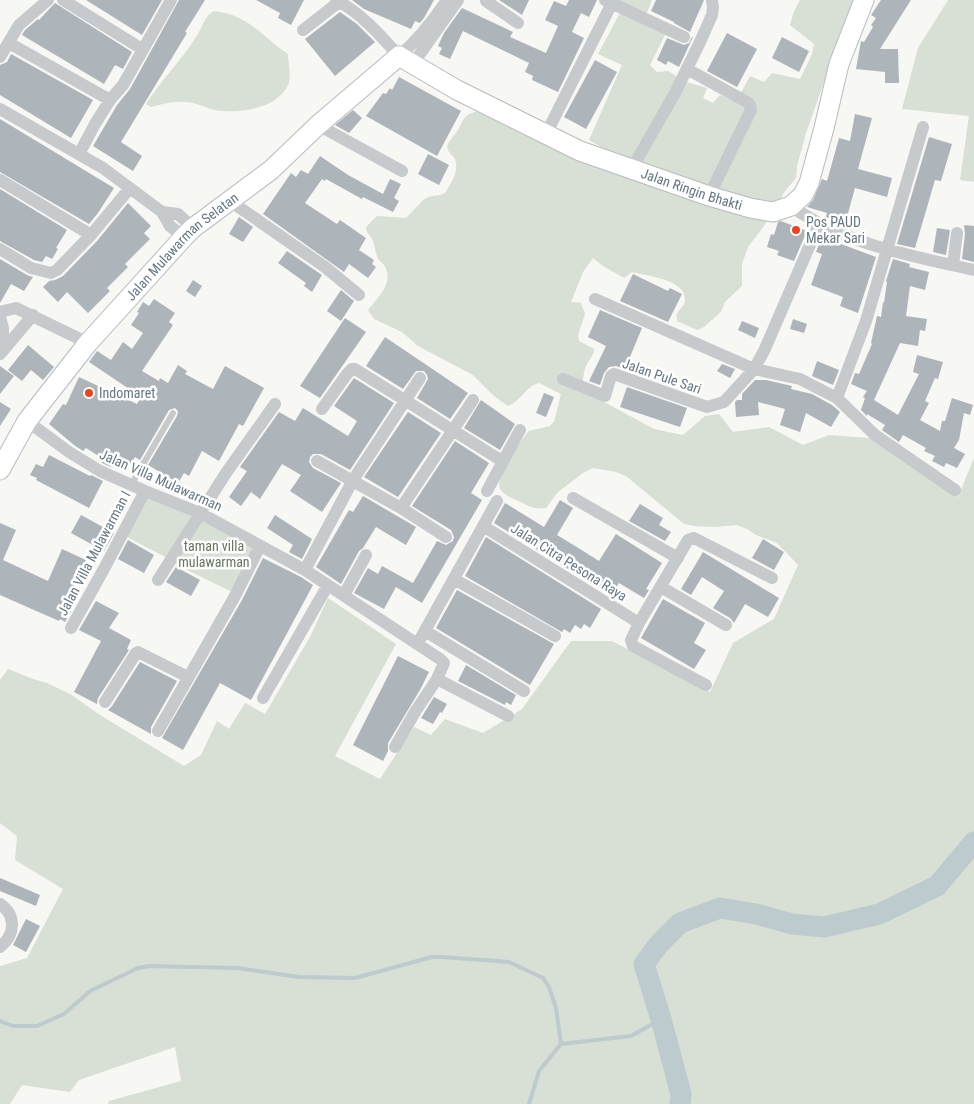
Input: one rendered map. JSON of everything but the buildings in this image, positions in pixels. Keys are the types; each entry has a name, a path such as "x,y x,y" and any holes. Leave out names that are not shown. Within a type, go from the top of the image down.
{"street":[{"path":"0,58 20,25 48,0"},
{"path":"63,0 142,48"},
{"path":"79,154 110,100 123,85 142,48 171,0"},
{"path":"406,60 411,45 433,20 447,0"},
{"path":"406,60 458,0"},
{"path":"485,0 518,23"},
{"path":"631,170 687,69 712,15 712,0"},
{"path":"864,0 839,64 809,183 803,195 791,206 818,224 851,237 886,249 974,270"},
{"path":"302,30 337,1 370,24 406,60"},
{"path":"546,134 608,2 684,37"},
{"path":"9,42 110,100"},
{"name":"Jalan Mulawarman Selatan","path":"0,470 27,422 88,343 189,233 271,170 318,125 406,60"},
{"name":"Jalan Ringin Bhakti","path":"406,60 451,87 580,151 709,196 761,210 781,210 791,206"},
{"path":"687,69 747,102 751,110 709,196"},
{"path":"0,109 103,168 162,212 170,226 189,233"},
{"path":"318,125 402,171"},
{"path":"837,398 866,321 923,127"},
{"path":"0,180 91,235"},
{"path":"0,249 31,268 51,273 57,270 91,235 130,188"},
{"path":"230,201 325,267 359,295"},
{"name":"Jalan Pule Sari","path":"563,379 605,396 611,376 614,374 707,408 724,402 754,369 764,351 818,224"},
{"path":"953,265 958,234"},
{"path":"595,299 754,369 800,379 837,398 875,435 955,490"},
{"path":"0,312 16,308 88,343"},
{"path":"1,352 33,315"},
{"path":"0,317 4,328 1,352"},
{"path":"322,409 352,369 359,371 502,461"},
{"path":"305,570 353,480 420,378"},
{"path":"400,508 473,400"},
{"path":"158,580 226,473 275,404"},
{"name":"Jalan Villa Mulawarman","path":"27,422 68,452 100,470 144,492 200,513 305,570 344,594 440,658 444,663 444,667 437,679"},
{"path":"487,490 520,430"},
{"path":"317,461 353,480 446,537"},
{"name":"Jalan Villa Mulawarman I","path":"71,628 144,492"},
{"path":"573,498 678,558"},
{"path":"418,643 497,501"},
{"name":"Jalan Citra Pesona Raya","path":"483,526 639,623"},
{"path":"706,685 633,646 631,640 688,540 694,538 772,578"},
{"path":"158,731 235,596 260,546"},
{"path":"344,594 366,555"},
{"path":"454,579 555,636"},
{"path":"263,698 328,585"},
{"path":"661,587 726,624"},
{"path":"425,631 524,691"},
{"path":"105,702 138,652 188,677"},
{"path":"394,747 437,679 508,716"},
{"path":"0,904 9,911 12,921 12,931 8,940 0,947"}],"lane":[{"path":"130,485 173,413"}],"green space":[{"path":"620,0 652,0 644,20 666,33 650,65 657,72 668,71 686,82 707,88 703,98 713,103 720,95 736,102 750,76 764,82 772,73 800,79 812,54 814,44 790,25 800,0 853,0 806,133 797,166 796,178 785,191 769,219 748,247 742,264 742,286 725,302 721,312 704,327 697,330 677,321 678,311 685,303 684,293 679,287 655,277 632,272 624,278 593,258 583,272 571,302 581,303 585,314 578,335 579,341 594,349 585,370 582,390 654,429 683,435 705,416 719,414 733,432 769,427 803,445 829,435 870,438 958,497 974,458 974,1104 108,1104 109,1101 181,1081 175,1047 79,1080 70,1092 22,1085 10,1104 0,1104 0,966 27,958 63,889 15,860 17,836 0,823 0,680 8,669 47,683 70,694 100,715 184,766 201,755 217,721 229,729 245,703 265,714 310,637 328,598 396,644 335,756 380,779 414,727 431,735 445,719 483,733 522,709 571,641 612,641 710,692 733,643 774,619 798,565 777,543 756,535 747,529 737,525 715,527 684,524 626,476 616,472 593,468 583,473 558,492 546,508 531,507 505,494 500,489 499,484 510,459 529,431 550,426 554,422 561,394 539,383 530,387 513,404 508,406 494,396 473,375 418,346 402,332 374,319 368,310 384,289 388,278 366,227 377,216 406,218 425,199 446,191 456,170 455,159 447,147 463,120 469,114 474,112 495,113 627,162 589,140 622,65 598,54 621,11"},
{"path":"948,0 974,0 974,182 960,180 969,116 902,109 918,48"},
{"path":"214,11 226,13 246,22 288,54 290,78 283,93 266,105 235,111 215,110 189,102 173,102 151,107 146,104 193,42 207,17"},
{"name":"taman villa mulawarman","path":"140,493 197,514 169,559 123,535"},
{"name":"taman villa mulawarman","path":"201,516 257,548 234,593 173,563"}],"waterway":[{"path":"680,1104 681,1094 644,964 659,944 680,923 720,908 756,914 792,924 824,927 879,914 937,886 974,842"},
{"path":"0,1021 13,1026 37,1026 64,1014 90,991 138,968 149,966 238,968 299,977 355,978 432,957 442,957 509,962 543,978 549,987 556,1008 561,1044"},
{"path":"529,1104 539,1071 561,1044 631,1036 661,1019"}],"place":[{"name":"Pos PAUD Mekar Sari","path":"796,230"},
{"name":"Indomaret","path":"89,393"}]}
